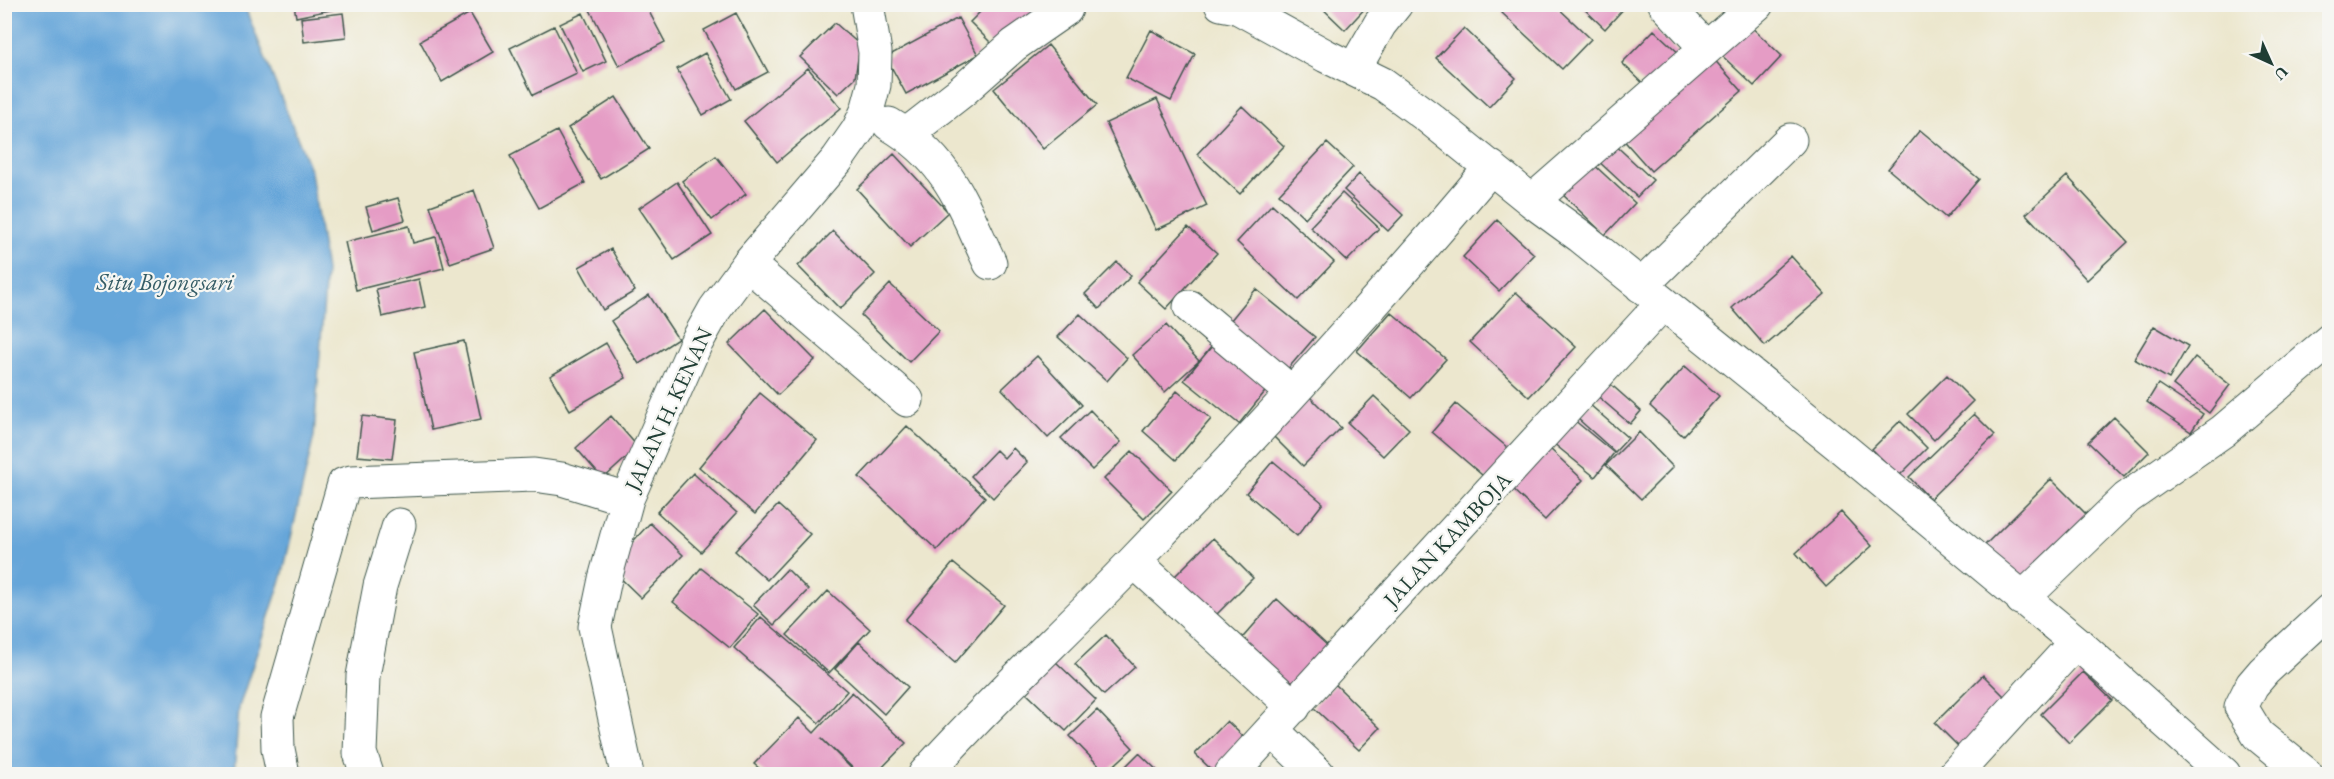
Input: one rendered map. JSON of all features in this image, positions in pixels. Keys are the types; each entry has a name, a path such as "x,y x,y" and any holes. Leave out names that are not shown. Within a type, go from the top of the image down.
{"street":[{"name":"JALAN H. KENAN","path":"283,774 278,749 277,717 344,484 534,475 562,479 627,499 696,345 715,309 748,264 837,160 858,130 867,111 874,85 875,52 867,4"},
{"path":"1354,69 1380,24 1396,4"},
{"path":"1665,4 1706,48"},
{"path":"1532,201 1757,4"},
{"path":"1232,5 1383,84 1491,167 1580,236 2076,642 2224,774"},
{"path":"907,134 961,92 1014,45 1066,9"},
{"path":"867,111 907,134 929,152 941,167 990,263"},
{"name":"JALAN KAMBOJA","path":"1231,774 1283,718 1790,140"},
{"path":"925,774 960,735 1134,561 1391,284 1491,167"},
{"path":"748,264 907,400"},
{"path":"1191,307 1291,392"},
{"path":"2022,599 2127,498 2223,431 2330,340"},
{"path":"627,499 605,579 595,627 627,774"},
{"path":"367,774 360,753 363,676 380,586 399,525"},
{"path":"1134,561 1283,718 1318,774"},
{"path":"2306,774 2258,735 2241,707 2252,685 2264,671 2330,610"},
{"path":"1954,774 2076,642"}],"water":[{"name":"Situ Bojongsari","path":"5,4 244,5 311,172 326,271 314,436 282,577 239,707 234,774 5,774"}],"building":[{"path":"294,4 350,4 350,6 296,17"},
{"path":"587,4 645,4 665,42 619,66"},
{"path":"988,4 1038,4 1041,7 998,50 970,22"},
{"path":"1318,4 1369,4 1345,30"},
{"path":"1510,4 1554,4 1591,39 1562,69 1502,13"},
{"path":"1579,4 1628,4 1605,29"},
{"path":"343,13 346,37 304,42 301,18"},
{"path":"470,13 493,52 442,82 420,41"},
{"path":"583,13 606,61 583,72 560,24"},
{"path":"736,13 768,72 736,89 704,30"},
{"path":"958,18 978,55 906,94 886,57"},
{"path":"1744,20 1782,56 1754,86 1716,50"},
{"path":"835,23 860,45 855,78 838,94 800,57"},
{"path":"554,26 577,74 533,95 510,48"},
{"path":"1464,28 1516,78 1489,107 1436,58"},
{"path":"1151,30 1195,54 1171,101 1126,78"},
{"path":"1654,30 1683,57 1651,91 1622,63"},
{"path":"1048,45 1097,105 1043,149 994,89"},
{"path":"705,53 731,99 703,115 677,69"},
{"path":"1711,56 1742,91 1651,171 1620,136"},
{"path":"808,68 841,108 777,162 744,121"},
{"path":"616,97 649,149 601,179 568,128"},
{"path":"1157,99 1207,206 1156,230 1106,123"},
{"path":"1242,106 1284,146 1240,194 1197,154"},
{"path":"1920,130 1979,179 1946,218 1888,169"},
{"path":"557,131 585,183 539,208 510,156"},
{"path":"1611,141 1653,180 1637,197 1595,158"},
{"path":"1327,143 1353,167 1305,218 1279,194"},
{"path":"894,154 948,212 910,247 857,189"},
{"path":"716,156 746,194 712,220 682,181"},
{"path":"1590,161 1635,203 1605,235 1560,192"},
{"path":"1359,174 1403,215 1388,231 1344,190"},
{"path":"2067,176 2128,242 2087,280 2026,214"},
{"path":"677,182 712,235 674,260 639,208"},
{"path":"474,190 494,248 450,263 430,206"},
{"path":"1342,193 1379,228 1347,261 1310,227"},
{"path":"398,198 405,220 373,230 366,207"},
{"path":"1272,204 1334,262 1298,300 1237,242"},
{"path":"1497,220 1534,254 1499,291 1463,257"},
{"path":"409,226 413,243 436,237 444,268 356,290 345,242"},
{"path":"1188,227 1217,253 1166,309 1137,282"},
{"path":"833,231 875,274 840,309 798,266"},
{"path":"611,249 635,291 603,310 579,267"},
{"path":"1791,256 1825,294 1765,346 1732,308"},
{"path":"1117,262 1131,276 1099,309 1085,294"},
{"path":"419,279 425,307 382,317 376,289"},
{"path":"890,284 939,331 909,362 861,315"},
{"path":"1256,289 1315,337 1280,378 1222,331"},
{"path":"1516,292 1576,347 1529,397 1470,342"},
{"path":"649,295 678,339 639,364 611,321"},
{"path":"765,309 815,360 778,395 729,344"},
{"path":"1391,312 1446,359 1411,398 1357,351"},
{"path":"1080,314 1127,358 1107,381 1058,337"},
{"path":"1166,325 1199,361 1165,392 1132,355"},
{"path":"2154,326 2188,346 2169,379 2134,359"},
{"path":"1217,340 1272,383 1239,424 1184,380"},
{"path":"464,341 481,419 431,430 414,352"},
{"path":"606,343 626,378 570,410 550,376"},
{"path":"1037,356 1082,405 1048,438 1002,389"},
{"path":"2195,357 2230,385 2209,413 2173,385"},
{"path":"1685,366 1719,396 1683,436 1650,406"},
{"path":"1947,375 1973,401 1934,440 1908,414"},
{"path":"1606,380 1641,411 1630,424 1594,393"},
{"path":"2158,384 2203,414 2191,432 2147,402"},
{"path":"1177,391 1211,419 1176,460 1143,431"},
{"path":"760,393 817,440 755,514 699,467"},
{"path":"1308,395 1341,428 1303,466 1270,433"},
{"path":"1374,396 1409,429 1383,456 1348,423"},
{"path":"1456,404 1514,453 1489,481 1432,432"},
{"path":"1589,404 1628,438 1615,452 1577,418"},
{"path":"1090,410 1121,442 1092,470 1061,438"},
{"path":"1974,414 1995,435 1930,499 1909,477"},
{"path":"1568,415 1614,453 1595,477 1548,439"},
{"path":"362,416 397,420 392,459 357,456"},
{"path":"611,416 638,447 603,479 576,448"},
{"path":"2114,417 2149,452 2124,477 2088,442"},
{"path":"1900,421 1927,448 1899,476 1872,449"},
{"path":"907,426 985,497 937,550 859,477"},
{"path":"1639,432 1673,467 1641,499 1606,465"},
{"path":"1548,447 1583,480 1545,520 1510,487"},
{"path":"1013,448 1027,462 993,498 971,476 996,450 1004,458"},
{"path":"1132,451 1172,491 1144,519 1104,479"},
{"path":"1273,461 1323,503 1297,536 1246,493"},
{"path":"693,473 737,513 701,552 657,512"},
{"path":"2051,479 2088,516 2022,582 1985,545"},
{"path":"778,505 810,534 767,580 735,551"},
{"path":"1841,512 1872,546 1826,587 1796,553"},
{"path":"650,523 683,555 641,598 609,567"},
{"path":"1213,538 1253,578 1215,616 1175,576"},
{"path":"953,563 1004,605 955,663 905,620"},
{"path":"701,568 758,614 730,648 673,602"},
{"path":"787,569 808,590 774,625 753,605"},
{"path":"828,591 870,629 829,673 787,635"},
{"path":"1277,599 1330,648 1289,693 1236,645"},
{"path":"761,617 847,691 819,723 734,648"},
{"path":"1106,635 1135,667 1104,695 1075,664"},
{"path":"859,642 908,687 884,714 835,669"},
{"path":"1056,662 1096,700 1066,731 1026,693"},
{"path":"2083,672 2112,700 2069,743 2041,714"},
{"path":"1983,675 2013,705 1965,753 1935,723"},
{"path":"1335,684 1380,728 1359,750 1313,707"},
{"path":"852,692 906,743 876,774 859,774 821,738 857,774 766,774 754,764 799,718 814,733"},
{"path":"1097,710 1133,748 1106,773 1070,736"},
{"path":"1227,721 1253,746 1216,774 1195,754"},
{"path":"1139,753 1161,774 1118,774"}]}
